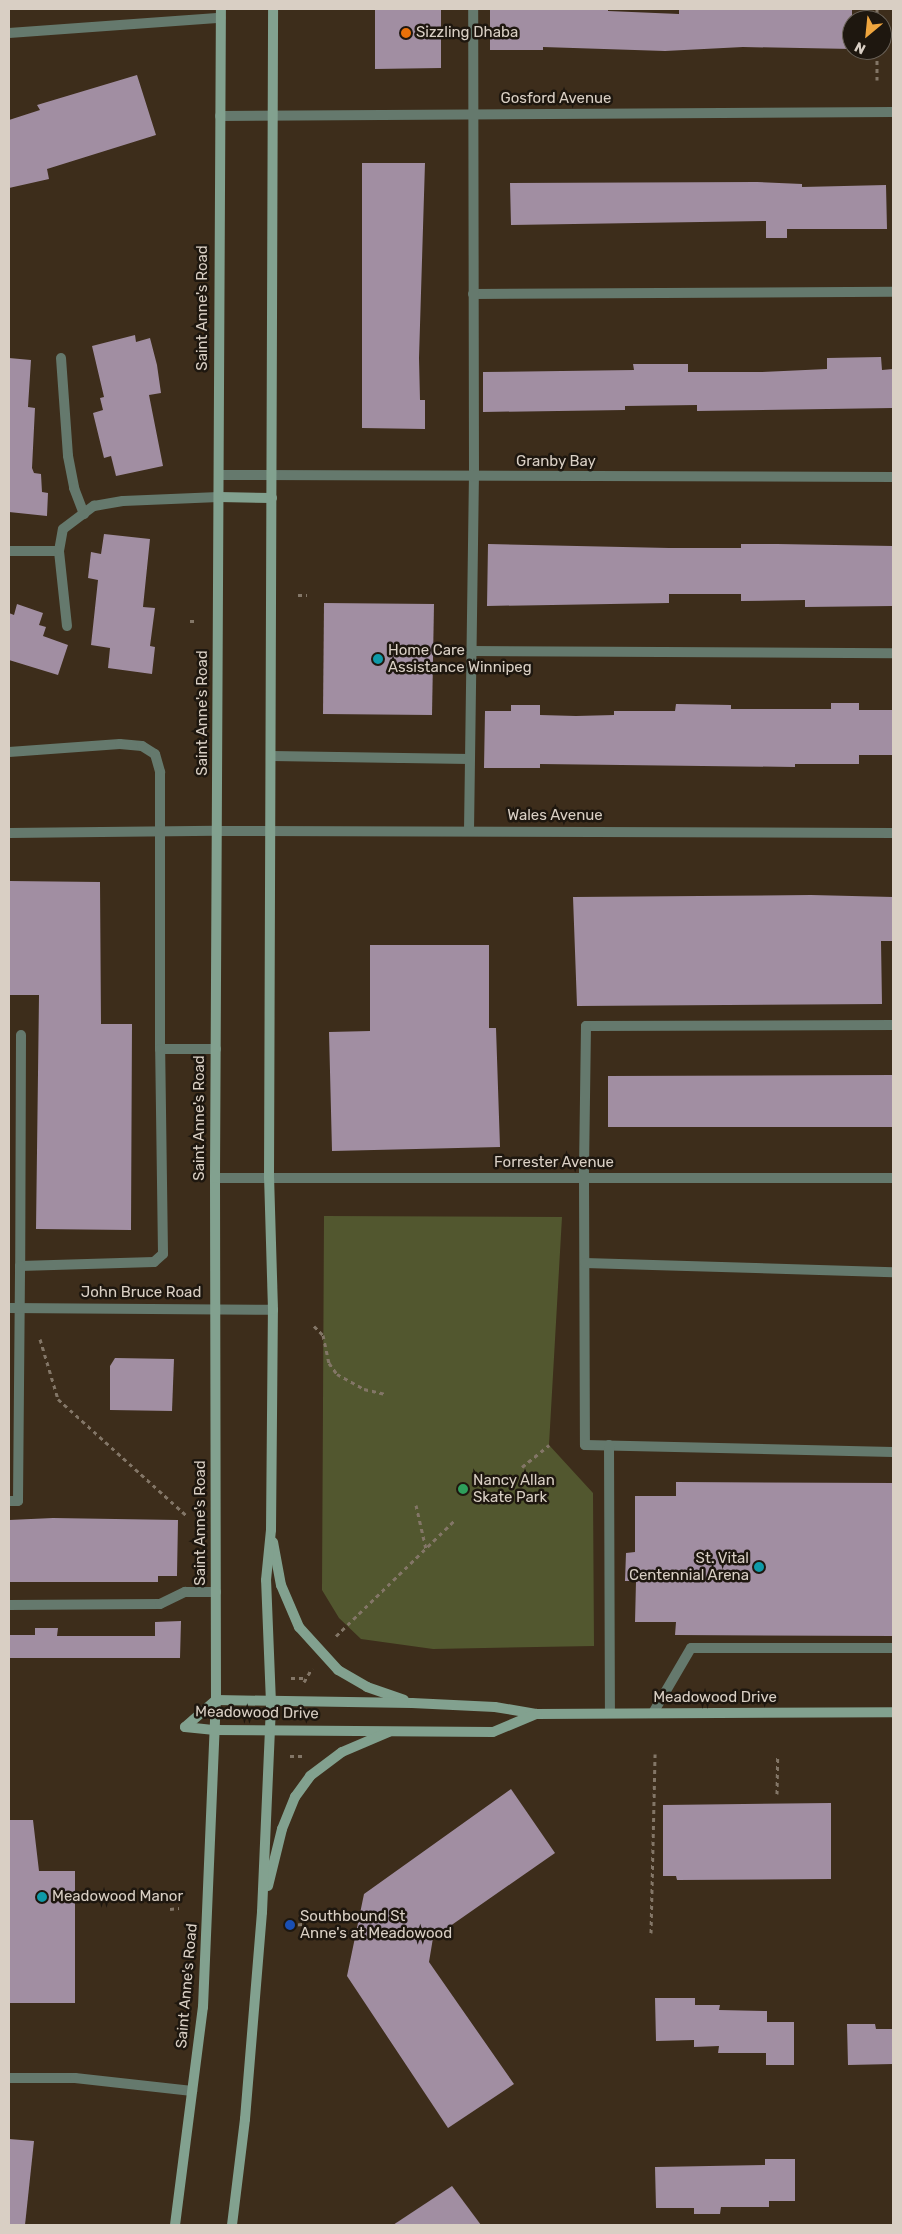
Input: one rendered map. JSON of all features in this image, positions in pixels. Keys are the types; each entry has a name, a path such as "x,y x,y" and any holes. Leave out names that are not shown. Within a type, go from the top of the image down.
{"main road":[{"path":"232,2225 245,2119 262,1912 271,1703 266,1580 271,1530 273,1310 269,1178 272,831 273,9"},
{"name":"Saint Anne's Road","path":"175,2225 203,2007 216,1730 217,1308 215,1178 220,13"},
{"path":"219,496 272,498"},
{"path":"271,1530 281,1585 299,1628 338,1670 368,1687 412,1703"},
{"name":"Meadowood Drive","path":"537,1714 493,1732 398,1729 216,1730 185,1726 216,1700 271,1703 412,1703 495,1707 537,1714 893,1712"},
{"path":"262,1912 282,1830 295,1797 310,1776 359,1743 398,1729"}],"street":[{"path":"468,831 474,477 473,9"},
{"path":"9,33 220,13"},
{"name":"Gosford Avenue","path":"220,116 893,112"},
{"path":"473,294 893,292"},
{"path":"61,358 68,456 74,488 84,514"},
{"name":"Granby Bay","path":"219,475 474,477 893,476"},
{"path":"67,626 59,551 63,529 94,506 123,501 219,496"},
{"path":"9,551 59,551"},
{"path":"471,651 893,654"},
{"path":"9,752 120,744 142,746 154,754 160,772 158,831 163,1254 154,1262 20,1266"},
{"path":"272,756 470,759"},
{"name":"Wales Avenue","path":"9,833 158,831 893,833"},
{"path":"893,1025 586,1026 584,1178 586,1445 893,1452"},
{"path":"9,1502 18,1502 13,1308 20,1266 21,1036"},
{"path":"160,1048 216,1049"},
{"name":"Forrester Avenue","path":"215,1178 893,1178"},
{"path":"585,1263 893,1272"},
{"name":"John Bruce Road","path":"13,1308 217,1308 273,1310"},
{"path":"609,1445 610,1713"},
{"path":"9,1605 160,1604 185,1592 216,1592"},
{"path":"653,1713 691,1648 893,1648"},
{"path":"9,2078 75,2078 192,2091"}],"path":[{"path":"877,60 877,80"},
{"path":"298,595 307,595"},
{"path":"190,621 198,621"},
{"path":"31,1308 58,1399 186,1516"},
{"path":"314,1326 323,1335 329,1363 337,1374 364,1389 386,1394"},
{"path":"522,1467 549,1445"},
{"path":"416,1505 426,1548"},
{"path":"336,1636 454,1521"},
{"path":"291,1678 304,1678 312,1668"},
{"path":"651,1933 655,1754"},
{"path":"777,1794 778,1755"},
{"path":"290,1756 302,1756"},
{"path":"170,1909 178,1908"},
{"path":"290,1925 303,1924"}],"green space":[{"path":"324,1216 562,1217 549,1445 593,1493 594,1646 433,1649 361,1639 339,1618 322,1590"}],"building":[{"path":"375,9 441,9 441,68 375,69"},
{"path":"490,9 608,9 608,11 679,14 679,9 852,9 842,10 842,49 743,47 665,51 543,47 543,50 490,50"},
{"path":"137,75 156,135 47,169 49,179 9,188 9,120 40,110 37,105"},
{"path":"362,163 425,163 419,358 420,400 425,400 425,429 362,428"},
{"path":"757,182 802,184 802,187 886,185 887,229 787,229 787,238 766,238 766,221 511,225 510,183"},
{"path":"135,335 136,342 150,338 157,365 161,393 149,395 163,466 116,476 111,456 104,458 93,413 103,410 100,398 104,397 92,346"},
{"path":"881,357 882,370 893,369 893,408 697,411 697,405 625,406 625,410 483,412 483,372 634,370 633,364 688,364 688,372 762,372 827,369 827,358"},
{"path":"9,358 31,360 28,407 35,408 32,468 34,473 41,474 42,492 48,493 47,516 9,512"},
{"path":"104,534 150,539 143,607 155,608 150,646 155,647 152,674 108,668 110,648 91,645 98,580 88,578 91,552 101,554"},
{"path":"488,544 669,548 741,548 741,544 893,546 893,606 805,607 805,600 741,601 741,594 669,594 669,603 487,606"},
{"name":"Home Care Assistance Winnipeg","path":"324,603 434,604 432,715 323,714"},
{"path":"17,604 43,613 39,625 46,627 43,636 68,645 58,675 9,660 9,613 14,615"},
{"path":"831,703 859,703 859,710 893,710 893,755 859,755 859,764 795,764 795,767 540,764 540,768 484,768 485,711 511,711 511,705 540,705 540,715 576,716 614,715 614,711 675,711 676,704 731,705 731,709 831,709"},
{"path":"9,881 100,882 101,1024 132,1024 131,1230 36,1229 39,995 9,995"},
{"path":"811,895 893,897 893,941 881,941 882,1004 577,1006 573,897"},
{"path":"370,945 489,945 489,1028 496,1028 500,1147 332,1151 329,1032 370,1031"},
{"path":"893,1075 893,1127 608,1127 608,1076"},
{"path":"115,1358 174,1359 172,1411 110,1410 110,1366"},
{"name":"St. Vital Centennial Arena","path":"676,1482 893,1483 893,1636 675,1635 676,1622 635,1622 636,1581 625,1581 626,1553 635,1552 635,1496 676,1496"},
{"path":"53,1518 178,1520 177,1576 158,1576 158,1582 9,1582 9,1520"},
{"path":"181,1621 180,1658 9,1658 9,1635 35,1635 35,1628 58,1628 57,1636 155,1636 155,1622"},
{"path":"511,1789 555,1853 433,1938 429,1962 514,2084 448,2128 347,1976 364,1894"},
{"path":"831,1803 831,1879 677,1880 676,1876 663,1876 663,1805"},
{"name":"Meadowood Manor","path":"9,1820 33,1820 39,1871 75,1871 75,2003 9,2003"},
{"path":"655,1998 695,1998 695,2005 720,2005 719,2010 767,2011 767,2022 794,2022 794,2065 766,2065 766,2053 718,2053 719,2046 694,2047 694,2040 656,2041"},
{"path":"847,2024 875,2024 876,2029 893,2029 893,2064 848,2065"},
{"path":"9,2139 34,2141 25,2225 9,2225"},
{"path":"765,2159 795,2159 795,2201 769,2201 769,2207 721,2207 720,2214 694,2214 694,2208 656,2208 655,2167 765,2165"},
{"path":"452,2186 481,2225 393,2225"}],"place":[{"name":"Sizzling Dhaba","path":"406,33"},
{"name":"Home Care Assistance Winnipeg","path":"378,659"},
{"name":"Nancy Allan Skate Park","path":"463,1489"},
{"name":"St. Vital Centennial Arena","path":"759,1567"},
{"name":"Meadowood Manor","path":"42,1897"},
{"name":"Southbound St Anne's at Meadowood","path":"290,1925"}]}
